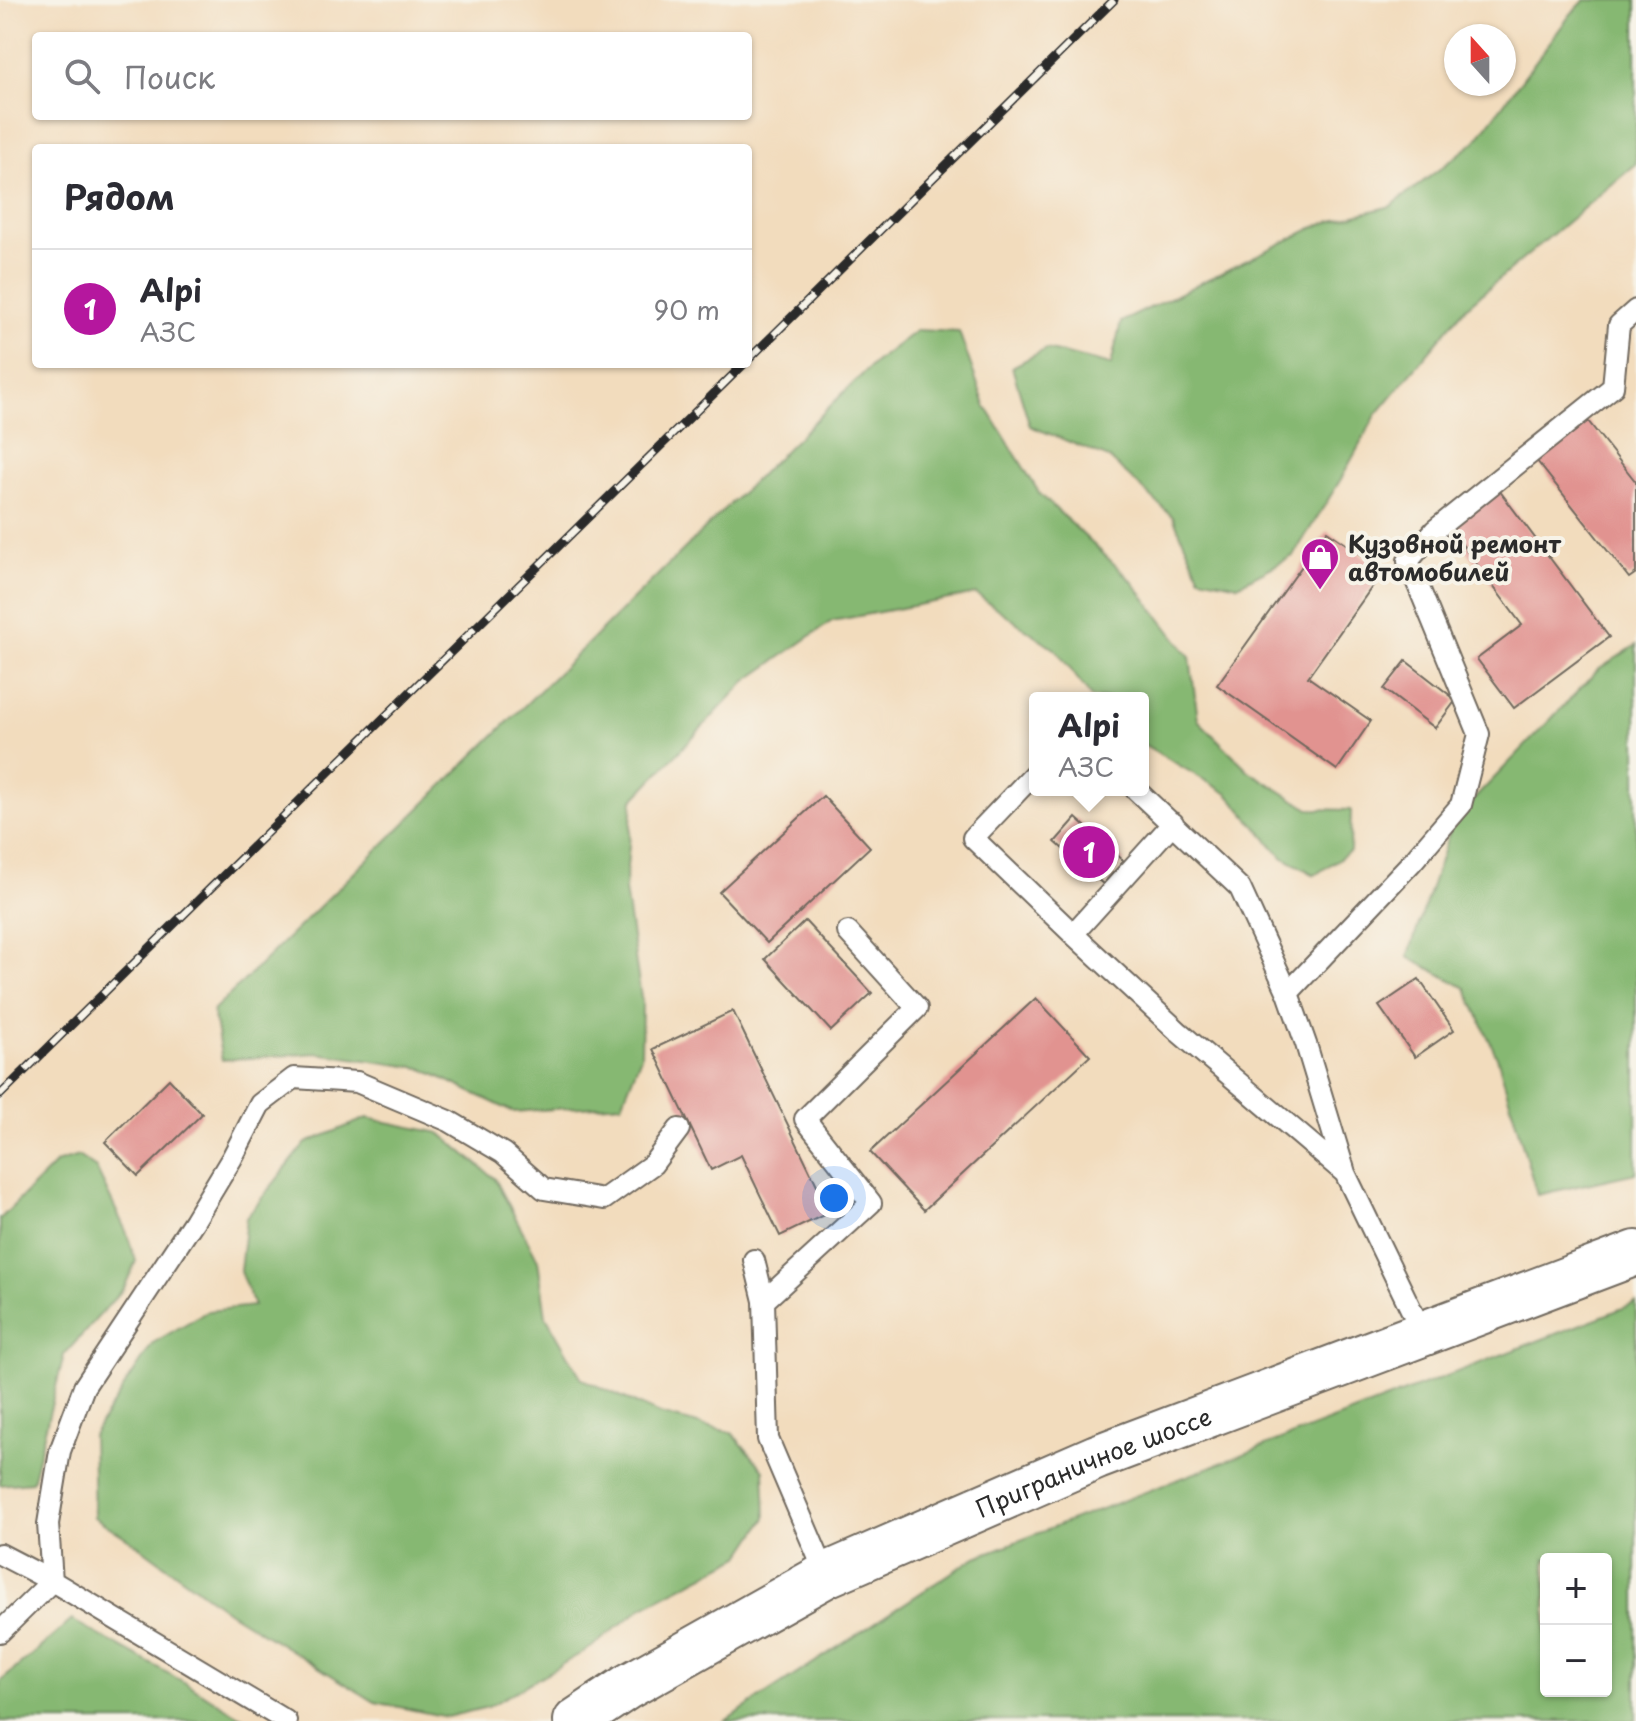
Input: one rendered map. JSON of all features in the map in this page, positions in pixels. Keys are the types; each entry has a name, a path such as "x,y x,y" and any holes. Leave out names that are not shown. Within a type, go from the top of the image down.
{"main road":[{"name":"Приграничное шоссе","path":"576,1721 627,1687 826,1575 1097,1457 1636,1253"}],"lane":[{"path":"1288,993 1412,862 1461,805 1479,734 1408,561 1435,530 1613,387 1619,325 1636,310"},
{"path":"1029,779 973,838 1180,1033 1345,1173"},
{"path":"1143,796 1240,888 1288,993 1345,1173 1422,1332"},
{"path":"1073,934 1173,823"},
{"path":"764,1301 871,1203 805,1119 917,1008 848,932"},
{"path":"0,1632 52,1581 50,1510 60,1451 84,1387 194,1221 260,1104 294,1078 357,1082 449,1121 503,1153 544,1189 604,1199 653,1164 679,1129"},
{"path":"754,1260 764,1301 768,1439 826,1575"},
{"path":"0,1554 52,1581 286,1721"}],"green space":[{"path":"1585,0 1636,0 1636,164 1466,307 1376,415 1293,556 1238,585 1200,577 1173,517 1109,458 1030,426 1012,367 1046,349 1111,365 1121,322 1321,224 1391,206 1475,142 1510,96 1516,96 1516,87"},
{"path":"917,330 959,332 985,405 1040,494 1131,580 1190,657 1198,720 1249,771 1309,809 1351,810 1350,851 1315,875 1282,857 1228,794 1149,748 1149,692 1088,692 1056,650 976,594 832,621 745,682 633,800 625,890 642,1004 641,1056 622,1104 513,1112 421,1068 317,1053 222,1060 213,1011 875,362"},
{"path":"1636,645 1636,1173 1537,1195 1497,1057 1466,988 1408,957 1453,821 1598,670"},
{"path":"367,1118 440,1133 495,1179 538,1260 546,1316 582,1379 660,1414 732,1433 764,1470 766,1518 741,1556 643,1607 592,1647 488,1707 447,1717 375,1702 229,1612 94,1517 92,1436 153,1343 208,1311 254,1306 240,1271 246,1218 306,1143"},
{"path":"78,1156 96,1168 126,1231 136,1261 124,1288 64,1355 32,1482 0,1485 0,1219 56,1163"},
{"path":"1636,1303 1636,1721 725,1721 974,1558"},
{"path":"72,1620 248,1721 0,1721 0,1682"}],"building":[{"path":"1588,421 1636,482 1636,573 1629,578 1537,461"},
{"path":"1499,490 1609,637 1514,708 1477,659 1522,625 1449,527"},
{"path":"1327,531 1384,570 1308,677 1371,721 1337,770 1217,685"},
{"path":"1406,661 1456,700 1435,728 1384,689"},
{"path":"823,796 870,847 767,943 719,892"},
{"path":"1076,818 1124,861 1103,884 1055,842"},
{"path":"805,921 872,993 831,1031 765,959"},
{"path":"1419,979 1454,1030 1415,1057 1379,1006"},
{"path":"1036,998 1090,1056 924,1210 870,1152"},
{"path":"733,1011 830,1212 780,1236 741,1155 711,1170 653,1049"},
{"path":"169,1079 202,1114 138,1176 105,1142"}],"railway":[{"path":"752,356 1114,0"},
{"path":"0,1095 740,368"}],"place":[{"name":"Кузовной ремонт автомобилей","path":"1320,591"},
{"name":"Alpi","path":"1089,852"}]}
